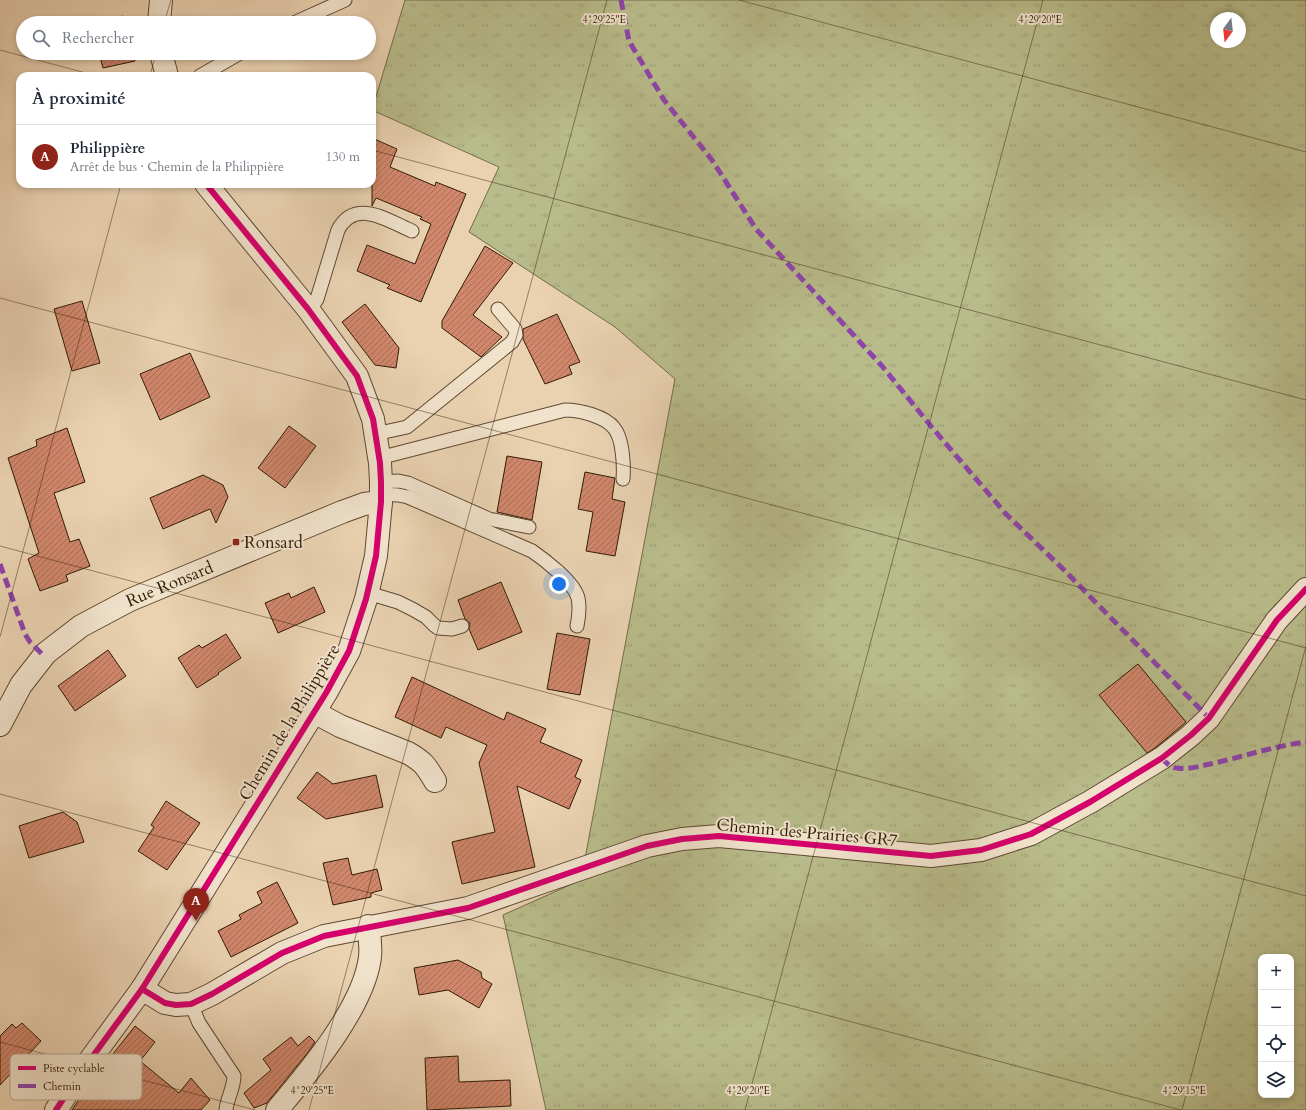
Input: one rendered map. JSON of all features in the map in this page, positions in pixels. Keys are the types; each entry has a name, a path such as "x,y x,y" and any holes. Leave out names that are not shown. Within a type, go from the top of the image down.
{"street":[{"path":"159,16 161,0"},
{"path":"163,60 166,72"},
{"name":"Chemin de la Philippière","path":"94,1054 142,989 314,712 349,651 368,593 376,556 381,493 379,458 373,419 357,376 308,309 209,188"},
{"name":"Rue Ronsard","path":"0,725 21,685 46,653 81,626 130,600 364,504 381,493"},
{"name":"Chemin des Prairies GR7","path":"142,989 165,1003 176,1005 191,1004 212,994 282,953 324,936 368,926 468,908 647,846 682,839 719,836 931,856 981,850 1031,834 1090,802 1162,758 1191,735 1208,718 1277,620 1306,589"},
{"name":"Chemin de la Philippière","path":"314,712 340,726 418,758 425,764 435,781"},
{"path":"277,1110 308,1073 332,1039 352,1006 365,978 370,958 371,940 368,926"},
{"name":"Chemin de la Philippière","path":"56,1110 63,1100"}],"lane":[{"path":"310,16 345,0"},
{"path":"207,72 228,60"},
{"path":"308,309 312,307 317,299 338,230 346,218 363,212 412,231"},
{"path":"376,434 407,427 512,342 516,335 515,329 498,309"},
{"path":"379,458 565,410 575,410 585,412 605,421 614,428 618,437 624,465 623,479"},
{"path":"381,493 398,481 408,483 489,519 529,527"},
{"path":"381,493 408,497 532,551 553,567 567,581 578,596 580,611 577,626"},
{"path":"368,593 398,602 426,617 438,628 452,629 462,626"},
{"path":"191,1004 200,1023 230,1067 234,1076 234,1084 226,1110"}],"green space":[{"path":"405,0 1306,0 1306,1110 546,1110 503,915 581,880 675,379 615,327 469,232 499,167 376,112 376,97"}],"building":[{"path":"101,60 135,61 103,68"},
{"path":"376,140 397,149 390,167 435,186 436,182 466,194 421,302 387,288 390,285 357,271 367,245 415,264 431,224 420,219 422,217 376,198 372,206 372,188 376,188"},
{"path":"485,246 513,263 473,315 502,337 481,357 442,328 442,321"},
{"path":"82,301 100,363 72,371 54,309"},
{"path":"365,304 399,348 396,368 375,365 342,322"},
{"path":"557,314 580,362 569,366 572,374 545,384 523,339 523,329"},
{"path":"190,353 210,397 160,420 140,374"},
{"path":"289,426 316,446 285,488 258,468"},
{"path":"67,428 85,482 54,493 70,542 79,539 90,566 66,575 68,581 40,591 28,559 39,553 8,458 37,446 36,440"},
{"path":"507,456 542,462 532,520 497,512"},
{"path":"585,472 615,478 612,499 625,502 615,556 586,551 593,512 578,509"},
{"path":"203,475 223,485 228,497 216,523 210,509 163,529 150,498"},
{"path":"501,582 522,632 478,650 469,629 470,623 465,619 458,600"},
{"path":"314,587 325,612 278,633 265,603 289,593 291,598"},
{"path":"557,633 590,639 580,695 547,689"},
{"path":"226,634 241,658 197,688 178,658 199,645 202,648"},
{"path":"108,650 126,676 75,711 58,686"},
{"path":"1138,664 1186,722 1147,753 1099,695"},
{"path":"412,677 504,720 507,712 546,729 540,742 582,760 575,777 581,780 569,809 517,786 535,867 462,884 452,842 495,832 479,763 487,745 446,727 441,738 395,717"},
{"path":"317,772 333,784 376,775 383,807 326,819 297,798"},
{"path":"166,801 200,823 167,870 138,851 154,827 151,825"},
{"path":"63,812 77,822 84,842 29,858 19,826"},
{"path":"348,858 352,875 377,869 382,890 371,893 371,897 333,905 323,863"},
{"path":"277,882 298,923 231,957 218,931 241,919 239,915 262,903 257,892"},
{"path":"458,960 481,972 482,978 492,984 479,1008 448,990 419,995 414,968"},
{"path":"22,1023 41,1041 29,1054 10,1054 10,1074 0,1085 0,1036 12,1024 16,1028"},
{"path":"135,1026 155,1042 142,1058 142,1054 113,1054"},
{"path":"309,1036 315,1042 309,1051 267,1103 254,1108 244,1093 271,1070 263,1059 291,1037 298,1046"},
{"path":"458,1056 459,1082 510,1080 511,1106 427,1110 425,1058"},
{"path":"142,1063 179,1093 191,1078 210,1100 201,1110 72,1110 79,1100 142,1100"}],"marked path":[{"path":"621,0 629,41 664,100 712,160 756,229 882,366 1006,514 1063,569 1209,718"},
{"path":"0,564 25,634 30,642 44,656"},
{"path":"1162,758 1173,767 1190,768 1282,746 1306,742"}],"cycle path":[{"path":"94,1054 142,989 326,693 349,651 366,599 376,556 381,502 380,463 373,419 357,376 308,309 209,188"},
{"path":"142,989 165,1003 176,1005 191,1004 212,994 282,953 324,936 468,908 647,846 682,839 719,836 931,856 981,850 1031,834 1090,802 1162,758 1191,735 1209,718 1277,620 1306,589"},
{"path":"56,1110 63,1100"}],"place":[{"name":"Ronsard","path":"236,542"},
{"name":"Philippière","path":"196,921"}]}
